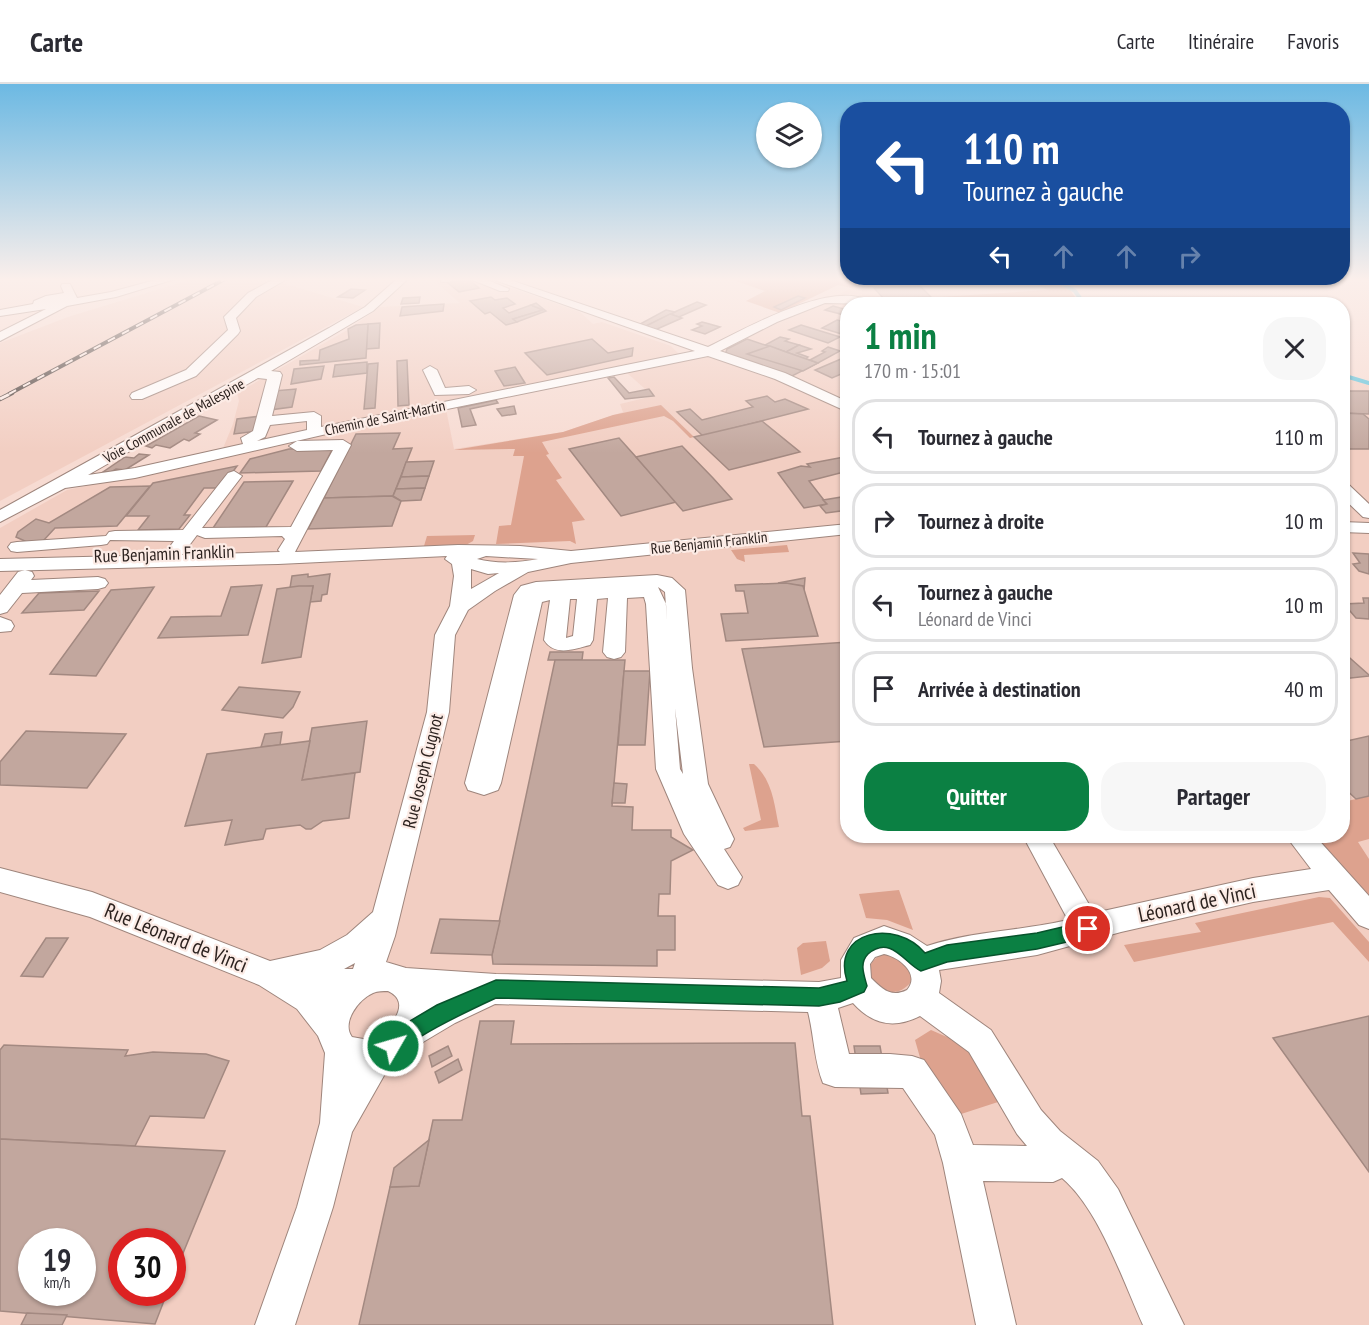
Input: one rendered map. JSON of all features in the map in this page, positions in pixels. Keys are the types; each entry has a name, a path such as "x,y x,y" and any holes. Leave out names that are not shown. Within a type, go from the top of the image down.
{"street":[{"path":"137,396 191,373 228,337"},
{"name":"Voie Communale de Malespine","path":"0,517 321,337"},
{"path":"663,337 780,376 840,404"},
{"name":"Chemin de Saint-Martin","path":"62,483 135,473 314,433 708,352 739,337"},
{"path":"430,370 440,392 494,389 512,393"},
{"path":"251,448 249,438 260,434 275,375 257,374"},
{"path":"270,421 347,412"},
{"path":"314,416 314,433"},
{"path":"290,545 343,445 294,446"},
{"path":"174,553 196,534 234,476"},
{"path":"1350,495 1369,513"},
{"path":"1350,527 1369,528"},
{"name":"Rue Benjamin Franklin","path":"571,557 840,530"},
{"path":"4,558 108,538 196,534 287,531 290,545"},
{"name":"Rue Benjamin Franklin","path":"4,558 174,553 290,545 328,554"},
{"path":"423,552 487,550 525,567 571,557"},
{"path":"461,562 471,555 487,550"},
{"path":"423,552 461,562 571,557"},
{"name":"Rue Benjamin Franklin","path":"4,558 33,565 423,552"},
{"name":"Rue Joseph Cugnot","path":"488,587 505,560"},
{"name":"Rue Joseph Cugnot","path":"380,981 383,927 438,712 445,635 460,606 463,576 461,562"},
{"path":"1,619 16,587 33,565"},
{"name":"Rue Joseph Cugnot","path":"460,606 488,587 525,567"},
{"path":"721,839 696,784 681,668 675,590 665,582 528,590 524,596 477,783 484,785 489,783 531,602 535,596 651,591 654,597 668,769 693,826 728,877"},
{"path":"16,587 98,583"},
{"path":"614,652 618,591"},
{"path":"561,594 554,640 564,645 584,640 588,592"},
{"path":"1040,843 1088,929"},
{"path":"1305,843 1369,916"},
{"name":"Léonard de Vinci","path":"921,962 947,953 1037,941 1121,919 1253,890 1333,876"},
{"name":"Rue Léonard de Vinci","path":"0,880 92,904 270,975 308,998 337,1039"},
{"path":"270,975 320,966 355,948 383,927"},
{"path":"884,940 898,943 911,951 921,962 926,975 926,987 921,998 912,1006 900,1010 883,1007 868,999 858,986 854,973 855,961 860,950 870,943 884,940"},
{"path":"270,975 324,984 380,981 496,989 819,997 840,993 858,986"},
{"path":"275,1325 315,1207 337,1123 335,1012 345,996 380,981 412,990 416,1011 405,1035"},
{"path":"337,1039 351,1055 364,1057 378,1054 444,1012 496,989"},
{"path":"819,997 830,1035 835,1071 912,1072 949,1126 961,1163 996,1325"},
{"path":"921,998 980,1041 1029,1122 1048,1143 1085,1174 1105,1202 1164,1325"},
{"path":"337,1123 378,1054"},
{"path":"961,1163 1053,1164 1061,1154"}],"shaded area":[{"path":"16,337 307,337 0,501 0,343"},
{"path":"335,337 645,337 671,346 678,353 691,357 725,348 748,337 840,337 840,843 1350,843 1350,378 1369,385 1369,1325 0,1325 0,528 67,490 219,458 233,424 239,401 237,393","holes":["627,373 653,396 620,404 623,412 563,432 454,449 446,409","766,396 775,402 785,399 807,409 703,435 678,412 690,409 702,420 753,407 746,401"]},
{"path":"661,405 694,437 690,438 673,421 664,416 542,442 549,454 546,455 562,478 556,480 585,520 572,522 576,544 570,541 496,544 499,526 511,525 524,456 513,456 515,449 454,450 563,432 613,415"},
{"path":"475,535 473,541 466,545 424,546 427,536"},
{"path":"787,545 789,552 744,555 745,562 737,559 731,550"},
{"path":"749,764 754,764 769,785 779,827 745,831 743,828 761,820"},
{"path":"1369,796 1369,839 1358,842 1369,859 1369,899 1317,843 1350,843 1350,800"},
{"path":"899,890 913,930 887,920 866,918 859,894"},
{"path":"1319,897 1330,898 1369,942 1369,962 1333,922 1134,962 1124,945 1201,932 1195,923"},
{"path":"826,941 830,961 822,968 801,975 797,948 803,943"},
{"path":"886,953 895,954 911,970 911,982 901,990 891,992 882,989 870,976 870,967 875,959"},
{"path":"931,1030 965,1047 982,1069 998,1102 955,1116 923,1068 915,1040"}],"building":[{"path":"349,337 367,337 366,358 300,365 300,361 319,360 320,350 349,339"},
{"path":"367,337 379,337 379,348 366,349"},
{"path":"780,337 799,345 786,352 765,345"},
{"path":"810,337 840,337 828,343"},
{"path":"592,339 608,353 633,348 632,356 547,375 525,353"},
{"path":"747,339 818,363 792,376 730,356 726,352 727,349"},
{"path":"799,345 811,349 797,353 808,357 805,359 786,352"},
{"path":"770,346 818,363 803,371 747,354"},
{"path":"828,347 840,351 818,363 810,360 825,352 822,351"},
{"path":"840,359 840,374 832,378 815,370"},
{"path":"407,360 409,405 398,406 397,361"},
{"path":"367,362 367,373 333,377 335,365"},
{"path":"378,363 375,408 364,409 368,364"},
{"path":"324,366 321,379 291,384 294,369"},
{"path":"515,367 525,383 504,386 495,371"},
{"path":"614,377 629,393 649,389 654,396 625,399 608,378"},
{"path":"296,389 292,407 269,410 274,391"},
{"path":"1350,391 1369,391 1369,414 1350,413"},
{"path":"767,396 775,402 785,399 808,409 703,436 677,412 690,409 702,420 753,407 746,401"},
{"path":"496,400 498,403 470,409 476,425 462,427 458,408"},
{"path":"514,406 516,414 502,416 497,409"},
{"path":"1350,413 1363,414 1369,419 1369,449 1350,449"},
{"path":"199,416 217,420 195,433 200,434 189,441 184,439 170,448 156,445 152,448 146,446"},
{"path":"261,416 258,431 234,434 237,419"},
{"path":"762,421 800,452 729,470 694,437"},
{"path":"400,433 393,449 412,448 393,496 324,498 356,434"},
{"path":"619,438 676,502 621,516 569,449"},
{"path":"682,446 732,499 683,511 636,457"},
{"path":"333,448 321,471 240,473 250,459 289,449"},
{"path":"139,454 149,455 125,470 116,469 103,472 125,457 134,458"},
{"path":"840,458 840,473 809,481 827,504 804,508 778,473 801,466 810,467 807,464"},
{"path":"434,461 429,476 401,477 406,462"},
{"path":"237,466 221,488 204,488 184,515 190,515 179,529 138,530 149,516 126,516 153,483"},
{"path":"429,476 425,488 396,489 401,477"},
{"path":"293,481 266,527 213,528 244,482"},
{"path":"150,486 117,526 55,528 43,541 27,542 16,537 18,532 36,519 49,523 110,487"},
{"path":"425,488 421,500 401,501 393,496 396,489"},
{"path":"392,496 401,501 392,526 308,529 324,498"},
{"path":"840,497 840,511 826,513 820,506 827,504 823,500"},
{"path":"1353,553 1369,554 1369,574 1359,571 1353,564 1360,563"},
{"path":"308,574 308,577 330,574 327,594 322,595 321,601 310,602 313,586 290,588 292,576"},
{"path":"805,578 804,591 803,586 778,583"},
{"path":"786,583 803,586 818,636 726,641 721,614 748,613 744,591 736,591 735,585"},
{"path":"262,585 248,635 158,638 171,617 221,616 231,587"},
{"path":"313,586 301,657 262,663 277,589"},
{"path":"154,587 96,676 50,674 111,590"},
{"path":"99,591 84,610 22,613 39,593"},
{"path":"1363,598 1369,598 1369,619 1356,618 1350,611 1350,604 1364,603"},
{"path":"840,643 840,742 764,747 742,649"},
{"path":"550,652 583,652 582,660 548,660"},
{"path":"1350,658 1369,675 1350,678"},
{"path":"555,660 625,660 612,806 633,807 632,830 671,830 671,837 693,850 671,861 670,894 659,894 658,916 675,916 675,950 657,950 657,966 493,964 492,955"},
{"path":"624,671 650,671 645,745 618,745"},
{"path":"239,687 300,692 293,707 283,718 222,710"},
{"path":"367,721 360,772 302,780 312,728"},
{"path":"26,731 126,734 87,788 0,785 0,762"},
{"path":"282,732 280,745 261,747 265,734"},
{"path":"1369,736 1369,796 1356,799 1350,793 1350,740"},
{"path":"310,741 302,780 355,773 349,818 323,821 311,829 300,825 266,829 263,839 225,845 232,820 185,826 207,754"},
{"path":"614,783 627,784 625,803 612,803"},
{"path":"440,919 500,921 492,955 431,953"},
{"path":"46,938 68,938 43,977 21,976"},
{"path":"1369,1016 1369,1172 1273,1038"},
{"path":"480,1021 514,1021 511,1044 795,1043 802,1116 810,1116 833,1325 359,1325 390,1187 419,1186 433,1120 462,1120"},
{"path":"4,1045 128,1050 125,1056 153,1052 206,1054 229,1061 204,1118 150,1116 135,1146 0,1139 0,1050"},
{"path":"448,1046 452,1056 432,1067 429,1056"},
{"path":"854,1046 880,1046 888,1093 861,1094"},
{"path":"458,1059 462,1070 439,1083 435,1072"},
{"path":"0,1139 225,1151 186,1246 186,1228 108,1228 108,1306 162,1306 155,1324 0,1311"},
{"path":"429,1140 419,1186 390,1187 394,1168"},
{"path":"27,1313 67,1315 62,1325 21,1325"}],"waterway":[{"path":"1350,377 1369,383"}],"railway":[{"path":"9,394 116,337"},
{"path":"0,399 12,393"}],"route":[{"path":"393,1046 405,1035 444,1012 496,989 819,997 840,993 858,986 854,973 855,961 860,950 870,943 884,940 898,943 911,951 921,962 947,953 1037,941 1088,929"}]}
